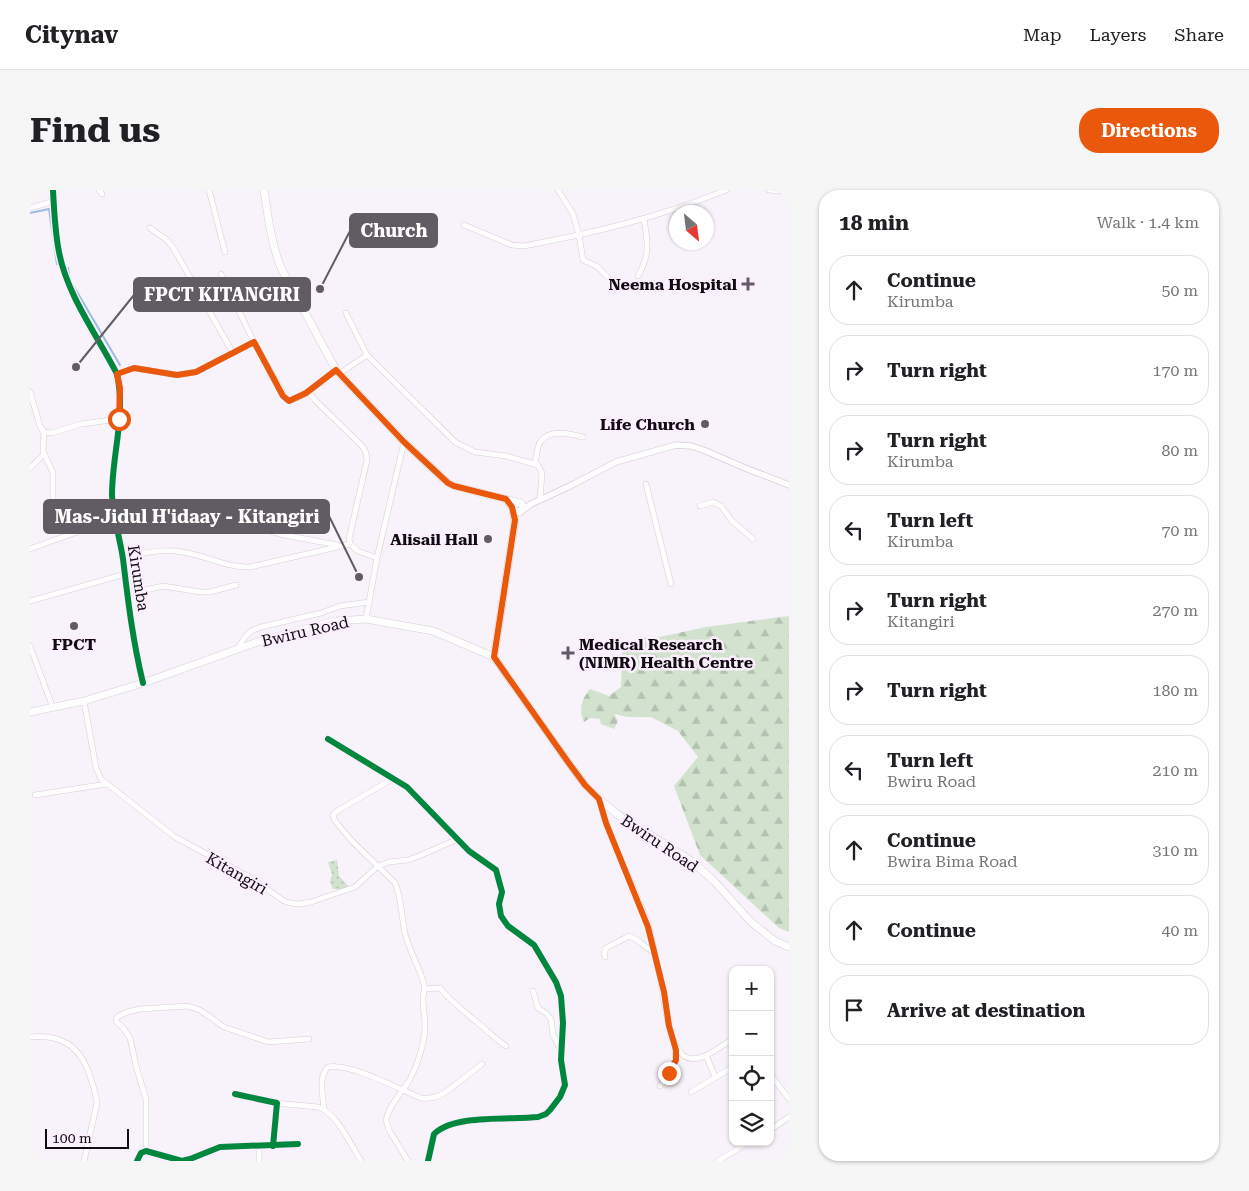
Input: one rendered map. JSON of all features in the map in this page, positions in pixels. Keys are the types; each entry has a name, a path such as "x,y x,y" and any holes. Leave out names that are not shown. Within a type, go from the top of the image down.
{"main road":[{"path":"264,190 271,239 281,268 338,372 404,442 448,483 506,499 518,508 494,657"},
{"name":"Bwiru Road","path":"30,712 84,701 142,683 238,648 335,621 366,619 433,631 494,657 585,785 599,799 617,814 690,860 713,880 751,922 775,941 789,947"}],"street":[{"name":"Kirumba","path":"53,190 58,252 63,268 72,291 117,374 120,388 112,497 142,683"},
{"path":"209,190 225,252"},
{"path":"558,190 574,214 583,260 598,267 613,283 628,286"},
{"path":"464,225 504,243 518,246 579,235 644,219 726,190"},
{"path":"769,190 789,192"},
{"path":"30,208 54,201"},
{"path":"638,276 648,250 644,219"},
{"path":"150,228 167,240 174,249 233,353"},
{"path":"222,274 254,342 286,400 292,401 367,355"},
{"path":"346,312 367,355 459,445 474,452 506,456 540,467 542,473 540,500"},
{"path":"117,374 134,368 177,375 196,372 254,342"},
{"path":"308,391 363,447 366,454 367,460 350,544"},
{"path":"30,392 40,426 44,432 44,454 54,473 52,494 56,510 66,523 77,532"},
{"path":"30,415 36,414"},
{"path":"44,432 52,433 81,424 119,419"},
{"path":"535,464 539,443 543,438 565,433 583,437"},
{"path":"366,619 377,558 404,442"},
{"path":"518,508 540,500 616,462 676,445 691,446 706,451 789,484"},
{"path":"30,468 44,454"},
{"path":"646,484 671,584"},
{"path":"700,506 713,502 721,506 732,522 753,539"},
{"path":"238,516 270,531 340,546"},
{"path":"30,550 115,520"},
{"path":"123,557 159,551 180,551 225,564 250,567 350,544"},
{"path":"350,544 358,551 377,558"},
{"path":"30,601 125,574"},
{"path":"128,594 163,586 210,592 236,585"},
{"path":"238,648 244,637 261,626 321,613 340,606 369,602"},
{"path":"30,646 53,708"},
{"name":"Kitangiri","path":"84,701 96,768 101,779 175,837 243,874 284,901 299,904 311,902 355,887 378,866 388,862 408,860 458,839"},
{"path":"328,739 407,787 420,798 474,856 496,870 502,892 499,904 501,916 508,926 534,945 559,987 563,1022 561,1050 565,1085 555,1104 546,1114 530,1118 476,1120 449,1126 434,1134 428,1161"},
{"path":"394,778 333,815 334,822 396,883 408,944 425,988 423,998 425,1027 415,1069 396,1098 386,1120 389,1130 408,1161"},
{"path":"35,795 107,784"},
{"path":"599,799 606,823 648,927 669,1026 675,1045 676,1060 660,1086"},
{"path":"606,957 604,953 606,948 629,936 633,936 645,948 654,952"},
{"path":"425,988 439,987 462,1011 479,1023 497,1041 506,1046"},
{"path":"533,991 538,1008 551,1019 553,1035 561,1050"},
{"path":"146,1151 146,1099 130,1038 116,1021 117,1017 140,1009 188,1006 200,1010 224,1027 268,1042 309,1039"},
{"path":"30,1037 49,1036 64,1041 76,1050 86,1064 97,1103 84,1161"},
{"path":"675,1045 684,1055 696,1058 706,1055 729,1041"},
{"path":"706,1055 715,1077"},
{"path":"324,1109 323,1076 328,1067 341,1067 360,1072 421,1098 430,1099 439,1096 482,1064"},
{"path":"691,1092 729,1069"},
{"path":"774,1079 789,1099"},
{"path":"234,1094 277,1103 324,1109 333,1117 361,1161"},
{"path":"274,1146 277,1103"},
{"path":"774,1127 789,1117"},
{"path":"137,1161 141,1153 146,1151 176,1160 190,1160 220,1147 298,1144"},
{"path":"259,1146 259,1161"},
{"path":"718,1161 742,1146"}],"green space":[{"path":"789,616 789,932 779,928 700,855 674,786 698,757 678,731 651,717 628,717 614,714 618,721 614,729 601,724 600,719 590,718 584,722 581,708 583,700 590,689 609,696 621,687 622,653 645,637 655,638 706,627"},
{"path":"337,860 339,876 348,886 345,889 333,889 330,882 332,874 328,862"}],"waterway":[{"path":"30,213 49,209 57,264 60,265"},
{"path":"68,268 70,280 120,365"}],"cycle path":[{"path":"53,190 57,237 63,268 76,299 117,374 120,405 112,495 139,668 143,683"},
{"path":"328,739 407,787 469,851 496,870 502,892 499,904 501,916 508,926 534,945 556,982 561,996 563,1023 561,1060 565,1085 560,1097 550,1110 538,1117 483,1119 455,1123 443,1128 434,1134 428,1161"},
{"path":"235,1094 277,1103 273,1146"},
{"path":"137,1161 141,1153 146,1151 182,1161 220,1147 298,1144"}],"place":[{"name":"Neema Hospital","path":"748,284"},
{"name":"Church","path":"320,289"},
{"name":"FPCT KITANGIRI","path":"76,367"},
{"name":"Life Church","path":"705,424"},
{"name":"Alisail Hall","path":"488,539"},
{"name":"Mas-Jidul H'idaay - Kitangiri","path":"359,577"},
{"name":"FPCT","path":"74,626"},
{"name":"Medical Research (NIMR) Health Centre","path":"568,653"}],"route":[{"path":"119,419 120,388 117,374 134,368 177,375 196,372 254,342 286,400 292,401 296,399 336,370 404,442 448,483 506,499 514,511 515,520 494,657 526,705 585,785 599,799 606,823 648,927 652,942 664,992 669,1026 676,1050 676,1060 669,1073"}]}
